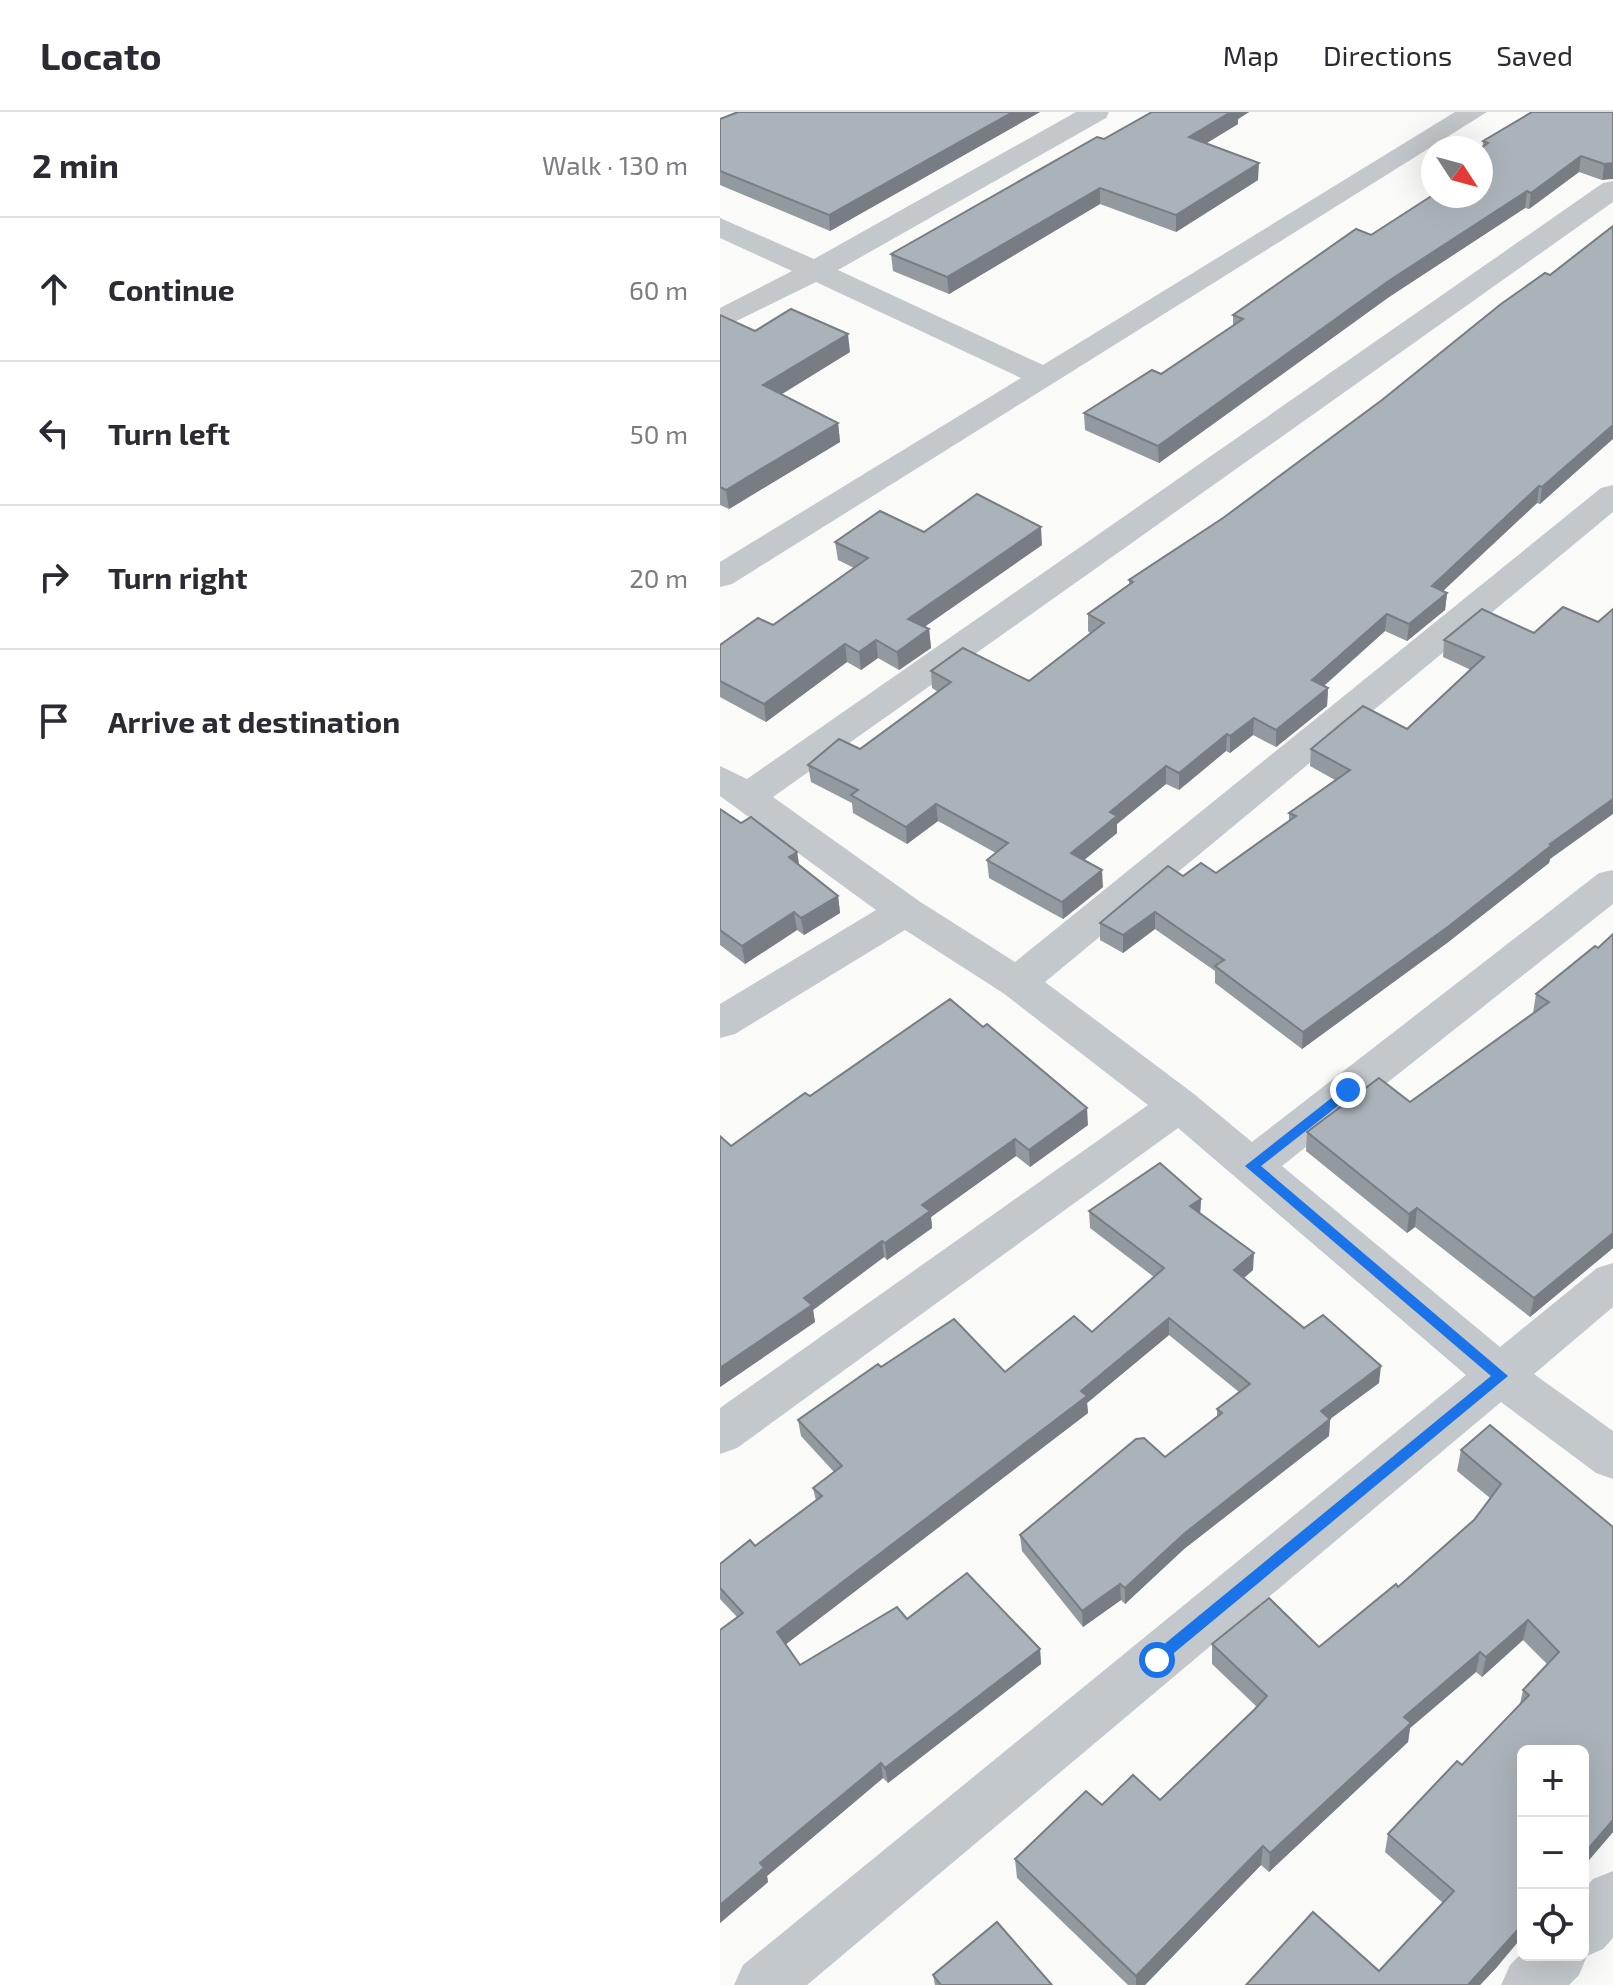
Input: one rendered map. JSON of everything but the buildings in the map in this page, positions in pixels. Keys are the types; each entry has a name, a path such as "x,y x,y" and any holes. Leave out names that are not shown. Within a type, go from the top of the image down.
{"street":[{"path":"720,320 815,271 1096,112"},
{"path":"720,577 1474,112"},
{"path":"1613,189 733,788 905,911 1017,983 1179,1105 1501,1376 1613,1458"},
{"path":"720,227 1044,377"},
{"path":"1017,983 1613,495"},
{"path":"1252,1166 1613,883"},
{"path":"720,1023 905,911"},
{"path":"720,1434 1179,1105"},
{"path":"763,1985 1613,1281"},
{"path":"1589,1924 1613,1898"},
{"path":"1530,1985 1553,1961"}],"route":[{"path":"1157,1660 1501,1376 1252,1166 1348,1090"}]}
